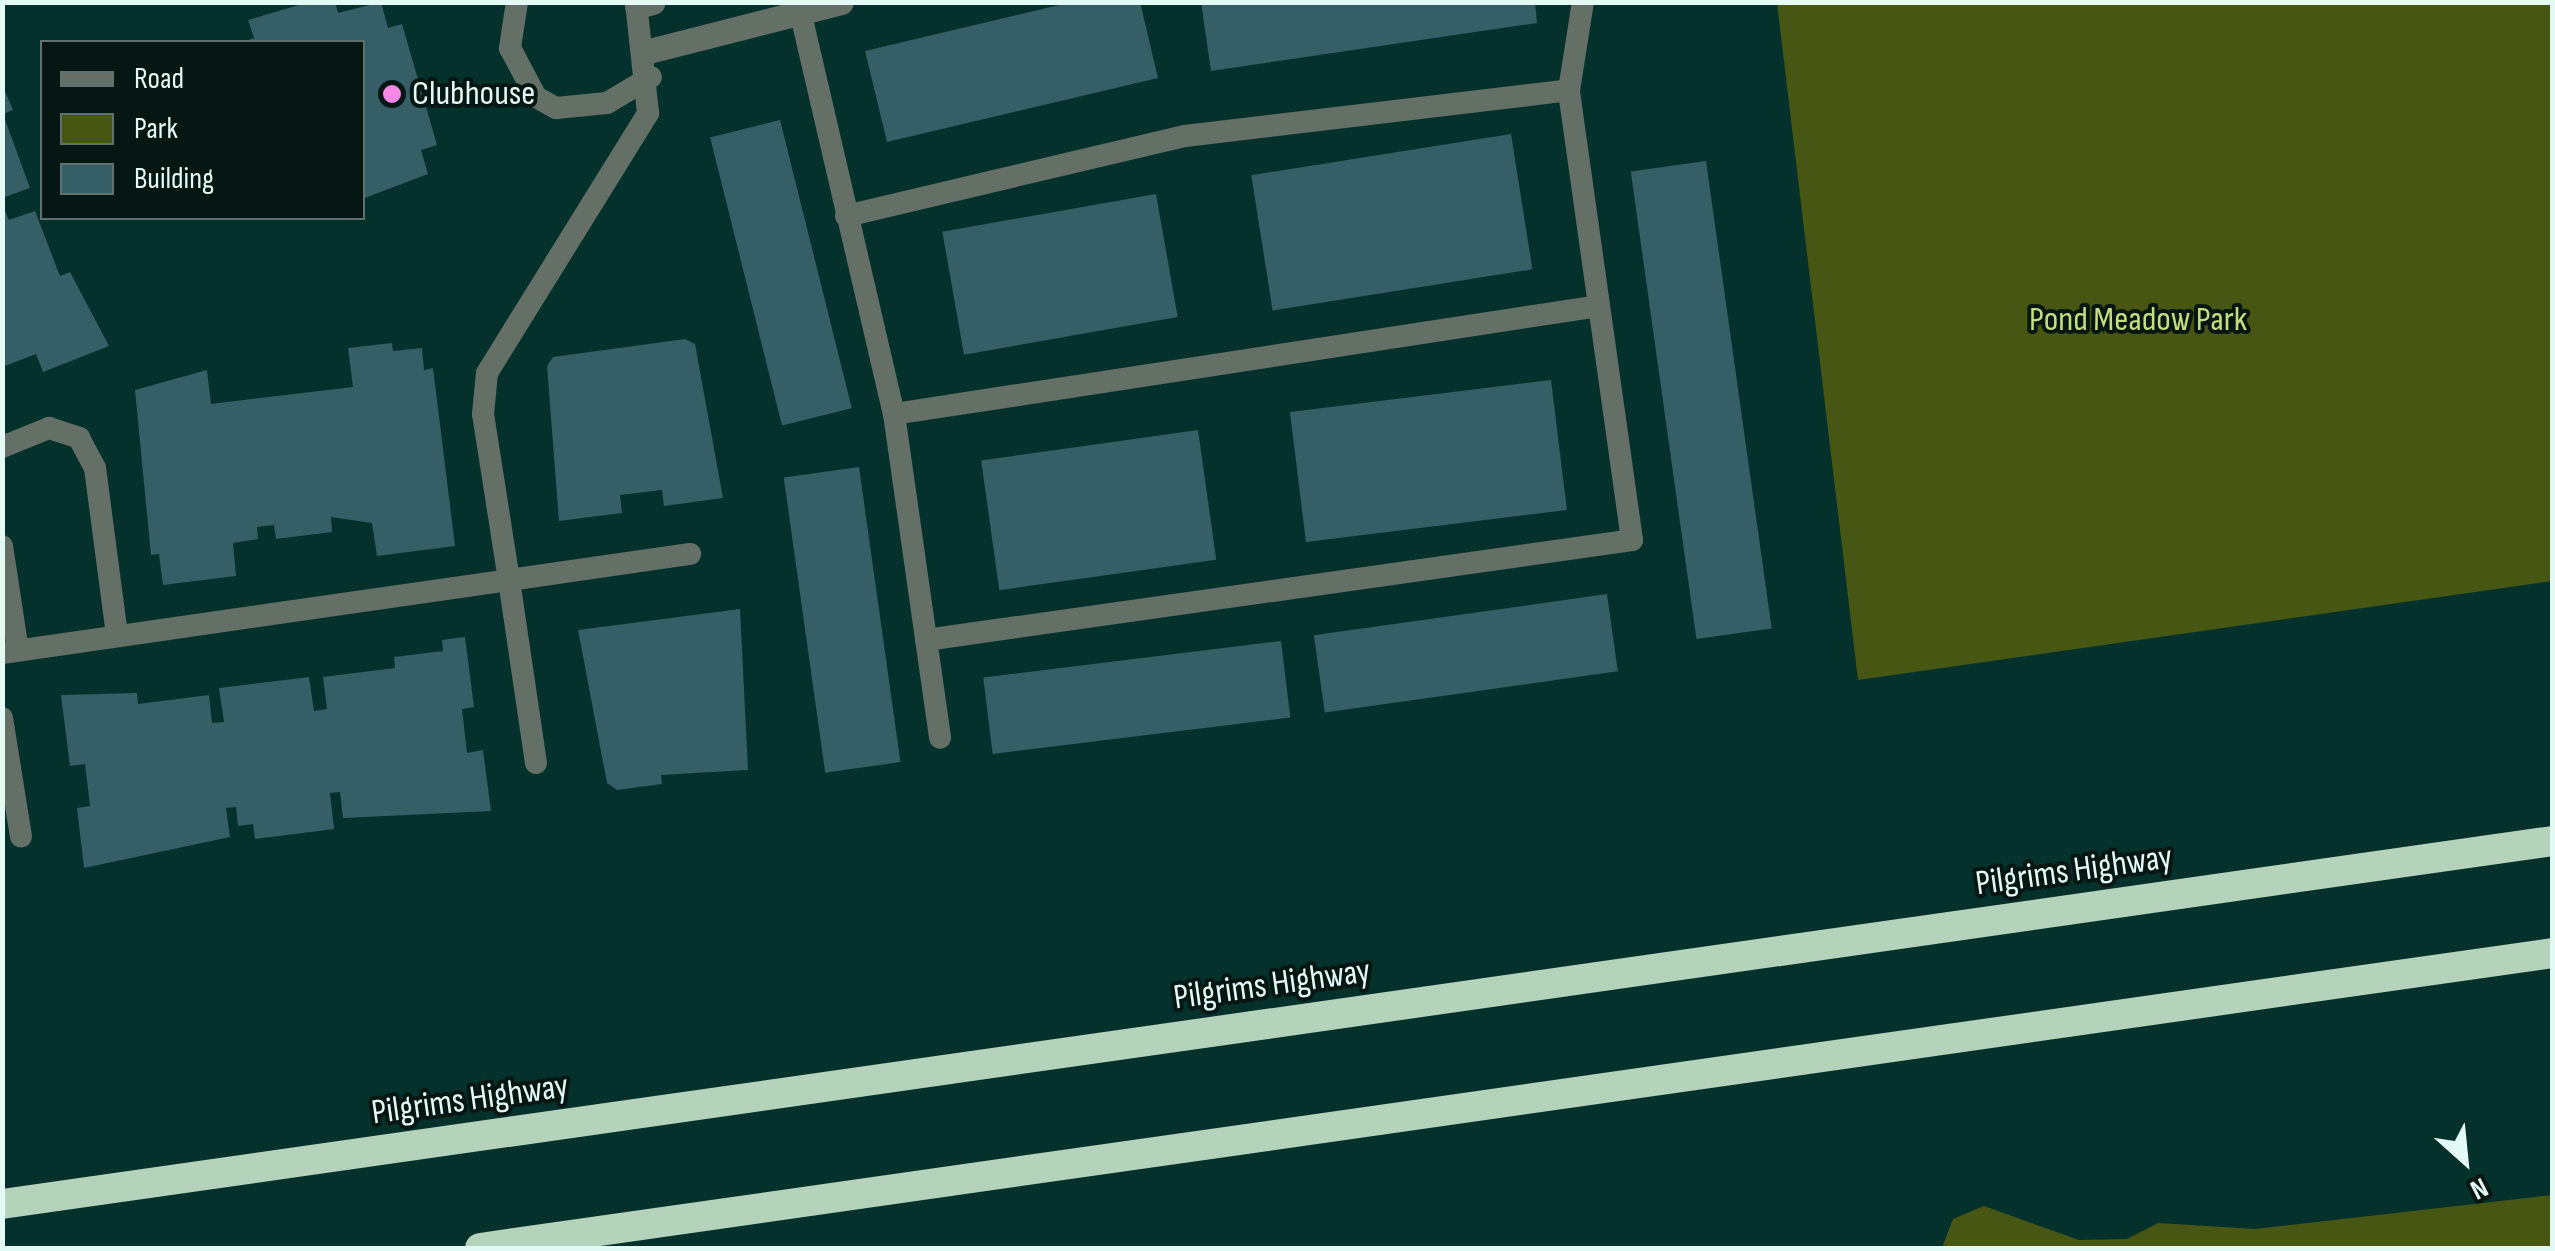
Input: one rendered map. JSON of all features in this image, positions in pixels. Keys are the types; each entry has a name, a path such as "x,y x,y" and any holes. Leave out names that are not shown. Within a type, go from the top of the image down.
{"highway":[{"name":"Pilgrims Highway","path":"2,1204 2552,840"},
{"path":"480,1248 2552,953"}],"street":[{"path":"648,50 799,8 841,2"}],"lane":[{"path":"516,2 510,48 536,97 556,108 607,103 651,77"},
{"path":"926,640 1632,540 1569,90 1584,2"},
{"path":"536,762 483,414 487,374 632,148 648,113 651,77 642,4"},
{"path":"799,8 894,414 940,738"},
{"path":"846,216 1185,136 1569,90"},
{"path":"894,414 1600,306"},
{"path":"2,447 49,428 79,438 95,468 117,636"},
{"path":"2,546 10,652 690,554"},
{"path":"2,718 21,836"}],"green space":[{"name":"Pond Meadow Park","path":"1777,3 2552,3 2552,581 1858,680"},
{"path":"2552,1195 2552,1248 1942,1248 1953,1219 1984,1206 2079,1240 2127,1239 2158,1223 2255,1229"}],"building":[{"name":"Clubhouse","path":"309,2 335,2 338,13 381,2 388,28 402,24 437,145 421,150 428,174 365,198 365,40 248,40 254,38 248,20"},
{"path":"1072,2 1140,2 1158,78 887,142 865,51"},
{"path":"1201,2 1535,2 1537,23 1211,71"},
{"path":"2,84 13,110 3,114 30,188 2,198"},
{"path":"780,120 852,408 782,426 710,137"},
{"path":"1511,134 1532,269 1273,310 1251,175"},
{"path":"1706,161 1772,628 1696,639 1631,172"},
{"path":"1156,194 1178,317 964,355 942,232"},
{"path":"2,204 9,220 35,211 60,276 70,272 109,346 43,372 36,354 2,367"},
{"path":"685,339 695,344 723,498 664,506 662,490 620,495 622,513 559,521 547,366 553,357"},
{"path":"392,343 393,351 422,348 424,370 433,368 455,546 377,556 372,523 331,517 332,532 276,539 274,525 257,527 258,539 233,543 236,576 163,585 159,554 151,555 135,390 207,370 211,404 353,387 348,348"},
{"path":"1551,380 1567,510 1306,542 1290,412"},
{"path":"1198,430 1216,560 999,590 981,460"},
{"path":"859,467 900,762 825,773 784,478"},
{"path":"1607,594 1618,671 1325,712 1314,635"},
{"path":"740,609 748,770 661,775 662,784 617,790 607,783 578,630"},
{"path":"465,637 474,707 462,709 467,753 483,750 491,811 343,818 340,792 330,793 334,829 255,839 253,824 238,826 236,807 226,808 230,837 84,868 77,808 90,806 85,764 70,766 61,695 137,693 138,704 209,695 212,723 224,722 219,688 309,677 314,711 327,709 323,677 395,668 394,657 443,651 442,640"},
{"path":"1281,641 1290,717 993,754 983,678"}],"place":[{"name":"Clubhouse","path":"392,94"}]}
